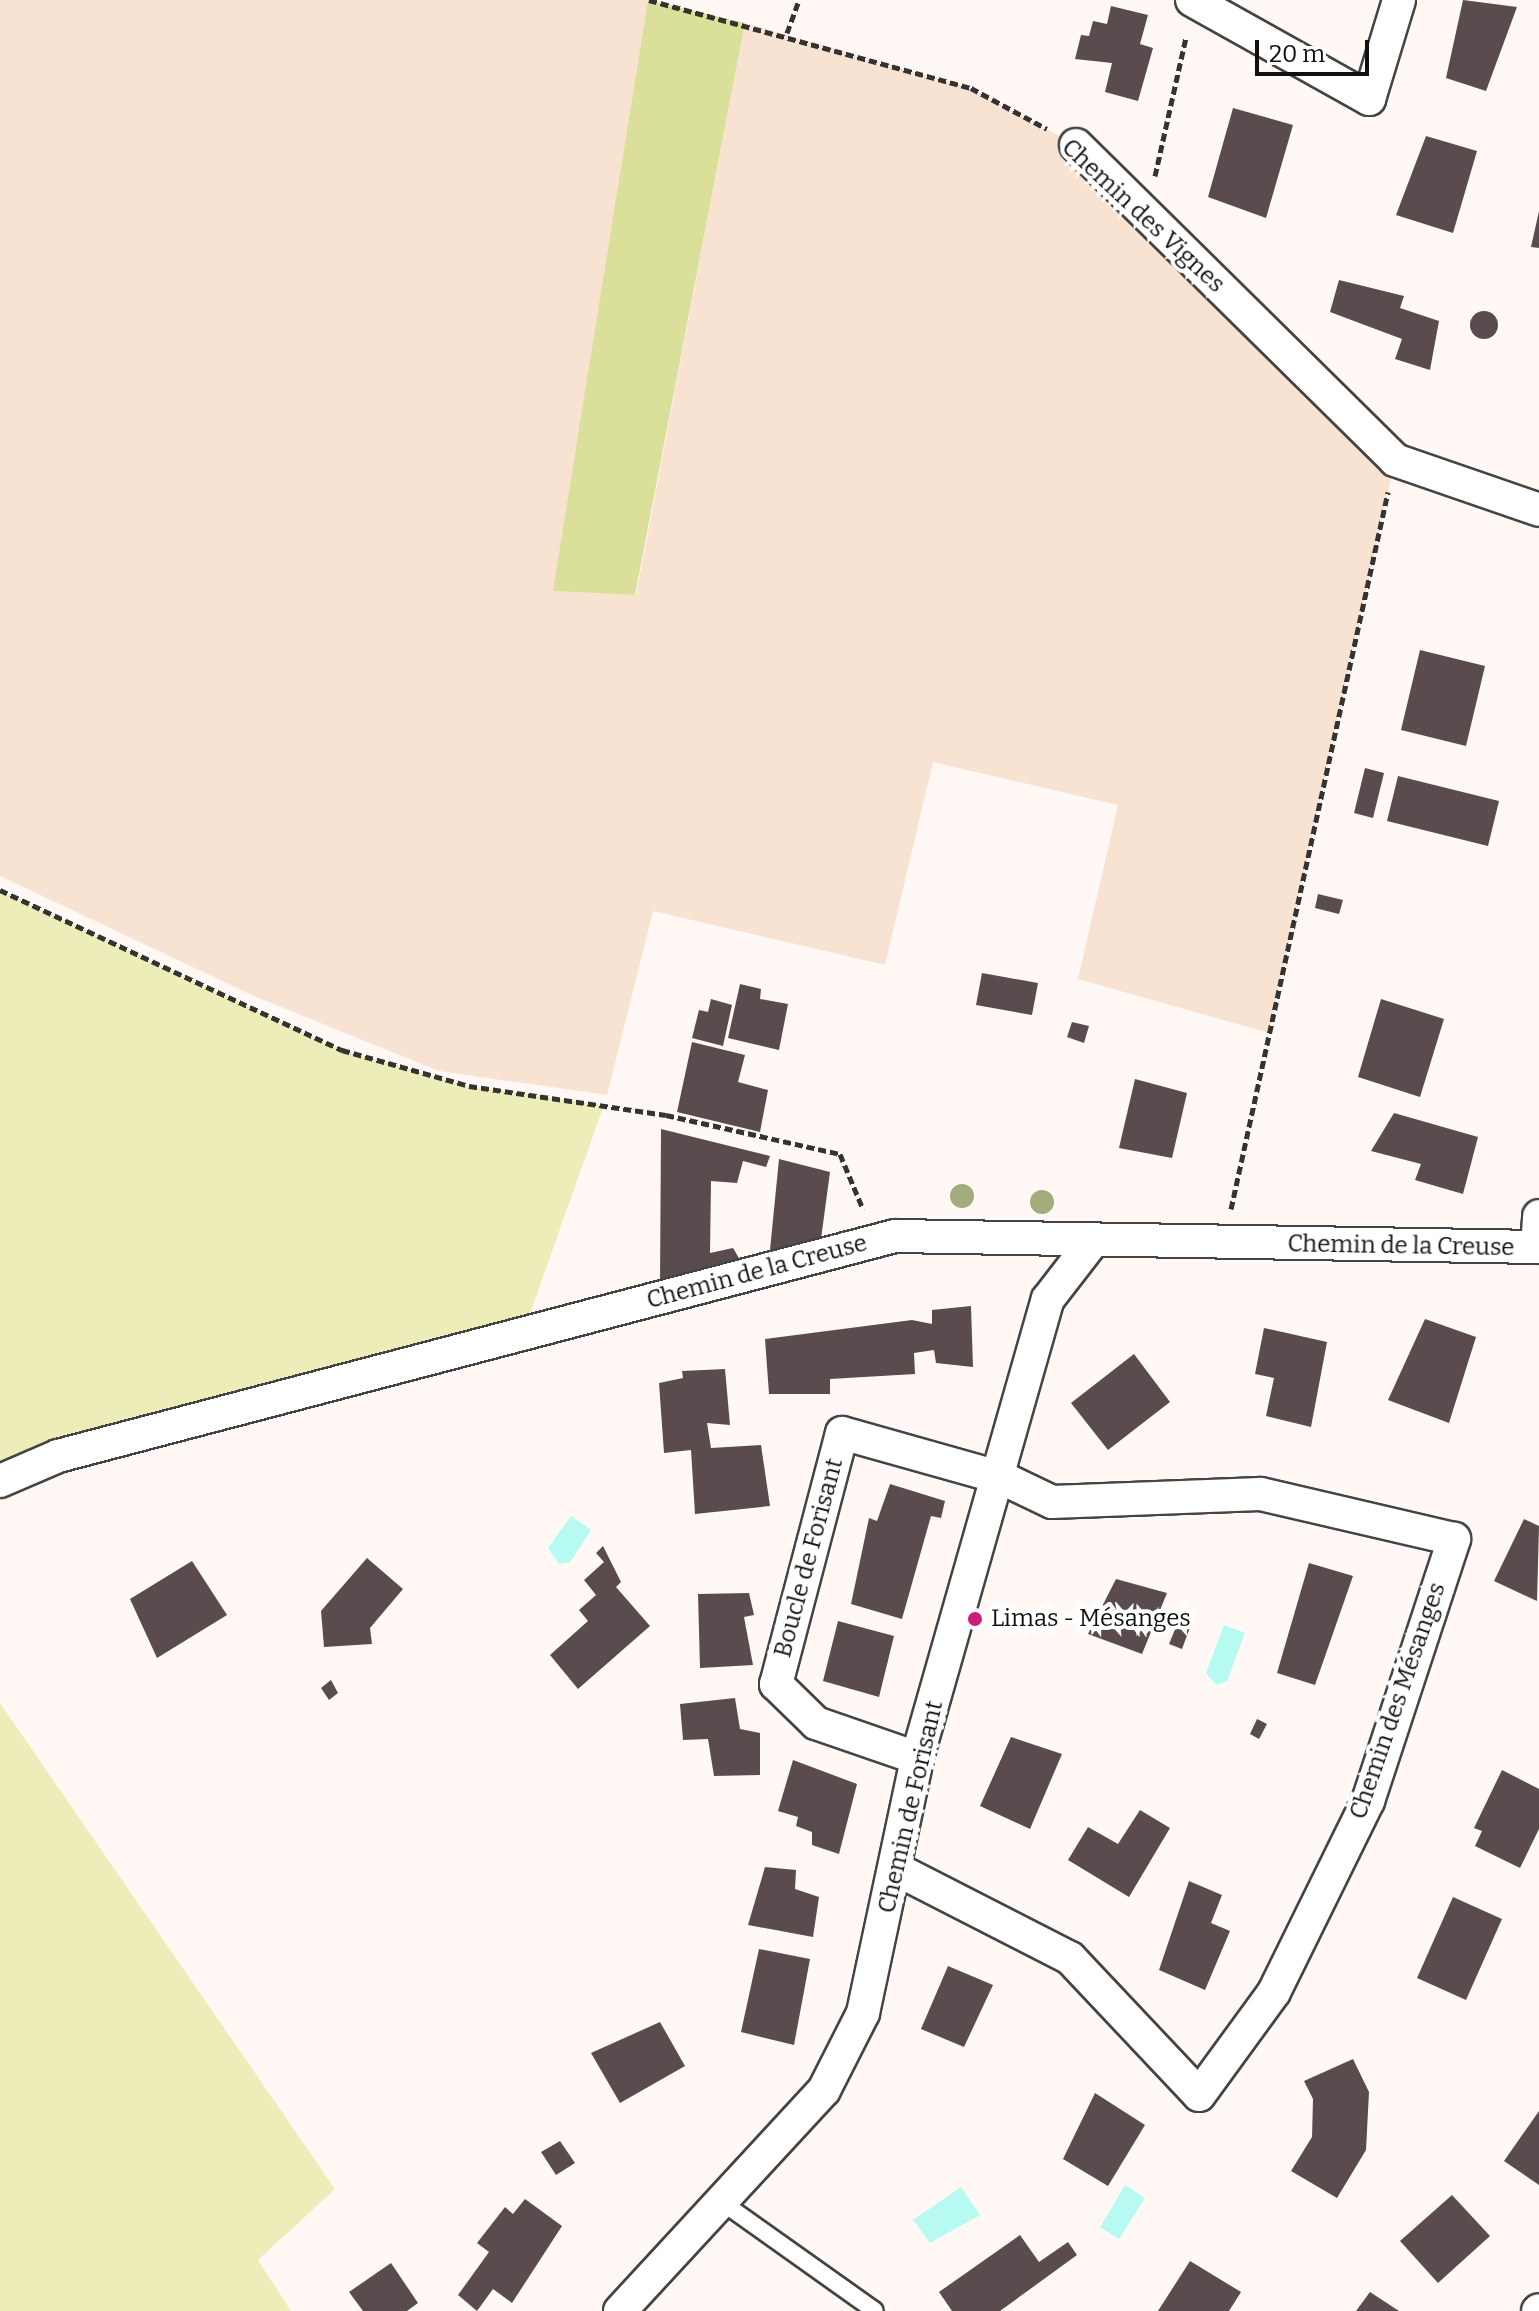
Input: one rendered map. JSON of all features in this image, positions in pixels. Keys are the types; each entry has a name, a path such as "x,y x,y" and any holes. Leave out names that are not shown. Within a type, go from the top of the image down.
{"street":[{"path":"1193,0 1369,99 1399,0"},
{"name":"Chemin des Vignes","path":"1076,145 1395,460 1539,510"},
{"name":"Chemin de la Creuse","path":"0,1481 58,1456 895,1236 1223,1243 1538,1237"},
{"name":"Chemin de Forisant","path":"620,2311 719,2200 824,2090 863,2013 898,1870 917,1758 1002,1478 1048,1299 1092,1242"},
{"name":"Boucle de Forisant","path":"917,1758 816,1723 776,1684 842,1433 1002,1478"},
{"name":"Chemin des Mésanges","path":"898,1870 1070,1958 1199,2095 1274,1992 1368,1801 1454,1539 1260,1494 1052,1502 1002,1478"}],"lane":[{"path":"719,2200 875,2311"}],"path":[{"name":"Chemin des Vignes","path":"649,0 787,33 971,88 1076,145"},
{"path":"787,33 799,0"},
{"path":"1137,204 1156,175 1193,0"},
{"path":"1223,1243 1395,460"},
{"path":"0,890 342,1050 469,1086 666,1115 840,1154 854,1197 875,1225 895,1236"}],"shaded area":[{"path":"0,0 648,0 554,591 636,595 745,23 971,88 1076,145 1395,460 1269,1033 1078,979 1118,805 933,762 885,965 653,911 607,1095 439,1071 254,996 0,876"}],"green space":[{"path":"648,0 745,23 635,595 553,591"},
{"path":"0,890 342,1050 469,1086 604,1105 521,1339 0,1481"},
{"path":"0,1703 335,2189 258,2260 291,2311 0,2311"}],"water":[{"path":"571,1516 591,1530 570,1562 559,1564 548,1548"},
{"path":"1224,1625 1245,1633 1227,1681 1216,1685 1206,1673"},
{"path":"1125,2185 1145,2198 1119,2239 1100,2227"},
{"path":"961,2187 980,2215 930,2243 913,2220"}],"building":[{"path":"1463,0 1517,7 1486,91 1446,78"},
{"path":"1111,6 1148,15 1140,44 1153,48 1138,101 1105,92 1112,63 1075,59 1081,35 1089,36 1093,21 1107,24"},
{"path":"1233,108 1293,125 1266,218 1208,197"},
{"path":"1426,136 1477,151 1453,233 1396,215"},
{"path":"1539,211 1539,248 1531,247"},
{"path":"1339,280 1404,296 1400,308 1439,321 1430,370 1395,359 1402,339 1330,312"},
{"path":"1484,311 1494,315 1498,325 1494,335 1484,339 1474,335 1470,325 1474,315"},
{"path":"1420,650 1485,666 1466,746 1401,730"},
{"path":"1365,768 1384,773 1373,818 1354,813"},
{"path":"1398,776 1499,801 1488,846 1387,821"},
{"path":"1318,894 1343,900 1339,914 1315,908"},
{"path":"982,973 1038,983 1032,1015 976,1005"},
{"path":"740,984 761,989 760,999 788,1004 779,1050 728,1038"},
{"path":"711,999 732,1005 723,1046 692,1038 699,1010 708,1012"},
{"path":"1381,999 1444,1019 1420,1097 1358,1077"},
{"path":"1072,1022 1089,1026 1084,1043 1067,1037"},
{"path":"692,1042 745,1055 738,1082 768,1090 760,1132 677,1112"},
{"path":"1135,1079 1187,1093 1172,1158 1119,1148"},
{"path":"1394,1113 1478,1137 1463,1194 1415,1180 1421,1164 1371,1151"},
{"path":"661,1129 770,1156 766,1167 743,1161 737,1183 711,1181 710,1253 733,1248 740,1260 660,1283"},
{"path":"779,1159 830,1172 821,1239 770,1250"},
{"path":"971,1306 973,1367 936,1363 934,1350 914,1353 915,1374 830,1379 830,1394 769,1394 765,1339 912,1320 932,1324 932,1310"},
{"path":"1425,1319 1476,1337 1449,1423 1388,1400"},
{"path":"1264,1328 1327,1342 1311,1427 1266,1416 1274,1378 1255,1374"},
{"path":"1134,1354 1170,1402 1108,1450 1071,1403"},
{"path":"725,1369 730,1425 707,1423 711,1448 761,1445 770,1506 695,1514 691,1450 664,1453 659,1383 683,1378 682,1371"},
{"path":"890,1484 945,1501 941,1518 931,1516 902,1619 851,1604 869,1518 877,1521"},
{"path":"1524,1519 1539,1526 1537,1601 1494,1581"},
{"path":"603,1546 621,1582 616,1587 650,1626 578,1689 550,1655 588,1621 579,1610 596,1595 584,1580 604,1562 596,1553"},
{"path":"367,1558 403,1589 370,1628 372,1644 324,1647 321,1611"},
{"path":"192,1561 227,1615 157,1658 130,1599"},
{"path":"1309,1563 1353,1576 1315,1685 1277,1673"},
{"path":"1116,1579 1167,1593 1142,1654 1088,1634"},
{"path":"749,1593 754,1615 744,1617 753,1665 700,1668 698,1594"},
{"path":"1180,1617 1192,1622 1182,1649 1169,1644"},
{"path":"838,1621 894,1636 879,1697 823,1681"},
{"path":"331,1680 338,1693 329,1700 321,1688"},
{"path":"735,1698 740,1729 760,1733 760,1775 714,1776 708,1739 683,1740 680,1704"},
{"path":"1257,1719 1267,1724 1259,1739 1250,1734"},
{"path":"1011,1737 1062,1754 1030,1829 980,1806"},
{"path":"793,1760 857,1784 839,1854 812,1845 812,1832 796,1826 798,1817 778,1811"},
{"path":"1502,1770 1539,1789 1539,1829 1520,1868 1475,1846 1482,1831 1474,1828"},
{"path":"1140,1810 1170,1828 1129,1897 1068,1860 1088,1827 1118,1844"},
{"path":"765,1867 796,1870 795,1889 819,1897 813,1937 748,1925"},
{"path":"1189,1881 1222,1895 1211,1923 1230,1931 1205,1990 1159,1970"},
{"path":"1453,1897 1502,1919 1466,2000 1417,1978"},
{"path":"759,1949 810,1959 794,2045 741,2032"},
{"path":"948,1966 993,1985 964,2047 921,2029"},
{"path":"660,2022 685,2066 620,2103 591,2053"},
{"path":"1353,2059 1369,2092 1366,2150 1337,2198 1291,2171 1312,2137 1313,2099 1304,2081"},
{"path":"1095,2093 1145,2125 1108,2186 1063,2159"},
{"path":"1539,2111 1539,2185 1504,2161"},
{"path":"560,2141 575,2163 556,2175 541,2152"},
{"path":"1452,2195 1490,2236 1438,2283 1400,2241"},
{"path":"525,2199 562,2226 512,2303 493,2289 477,2311 458,2295 489,2252 477,2243 505,2207 513,2214"},
{"path":"1020,2235 1039,2262 1068,2242 1077,2255 1000,2311 952,2311 939,2292"},
{"path":"1190,2261 1241,2292 1229,2311 1158,2311"},
{"path":"391,2263 418,2303 407,2311 363,2311 349,2292"},
{"path":"1370,2292 1399,2311 1356,2311"}],"place":[{"name":"Limas - Mésanges","path":"975,1619"}]}
